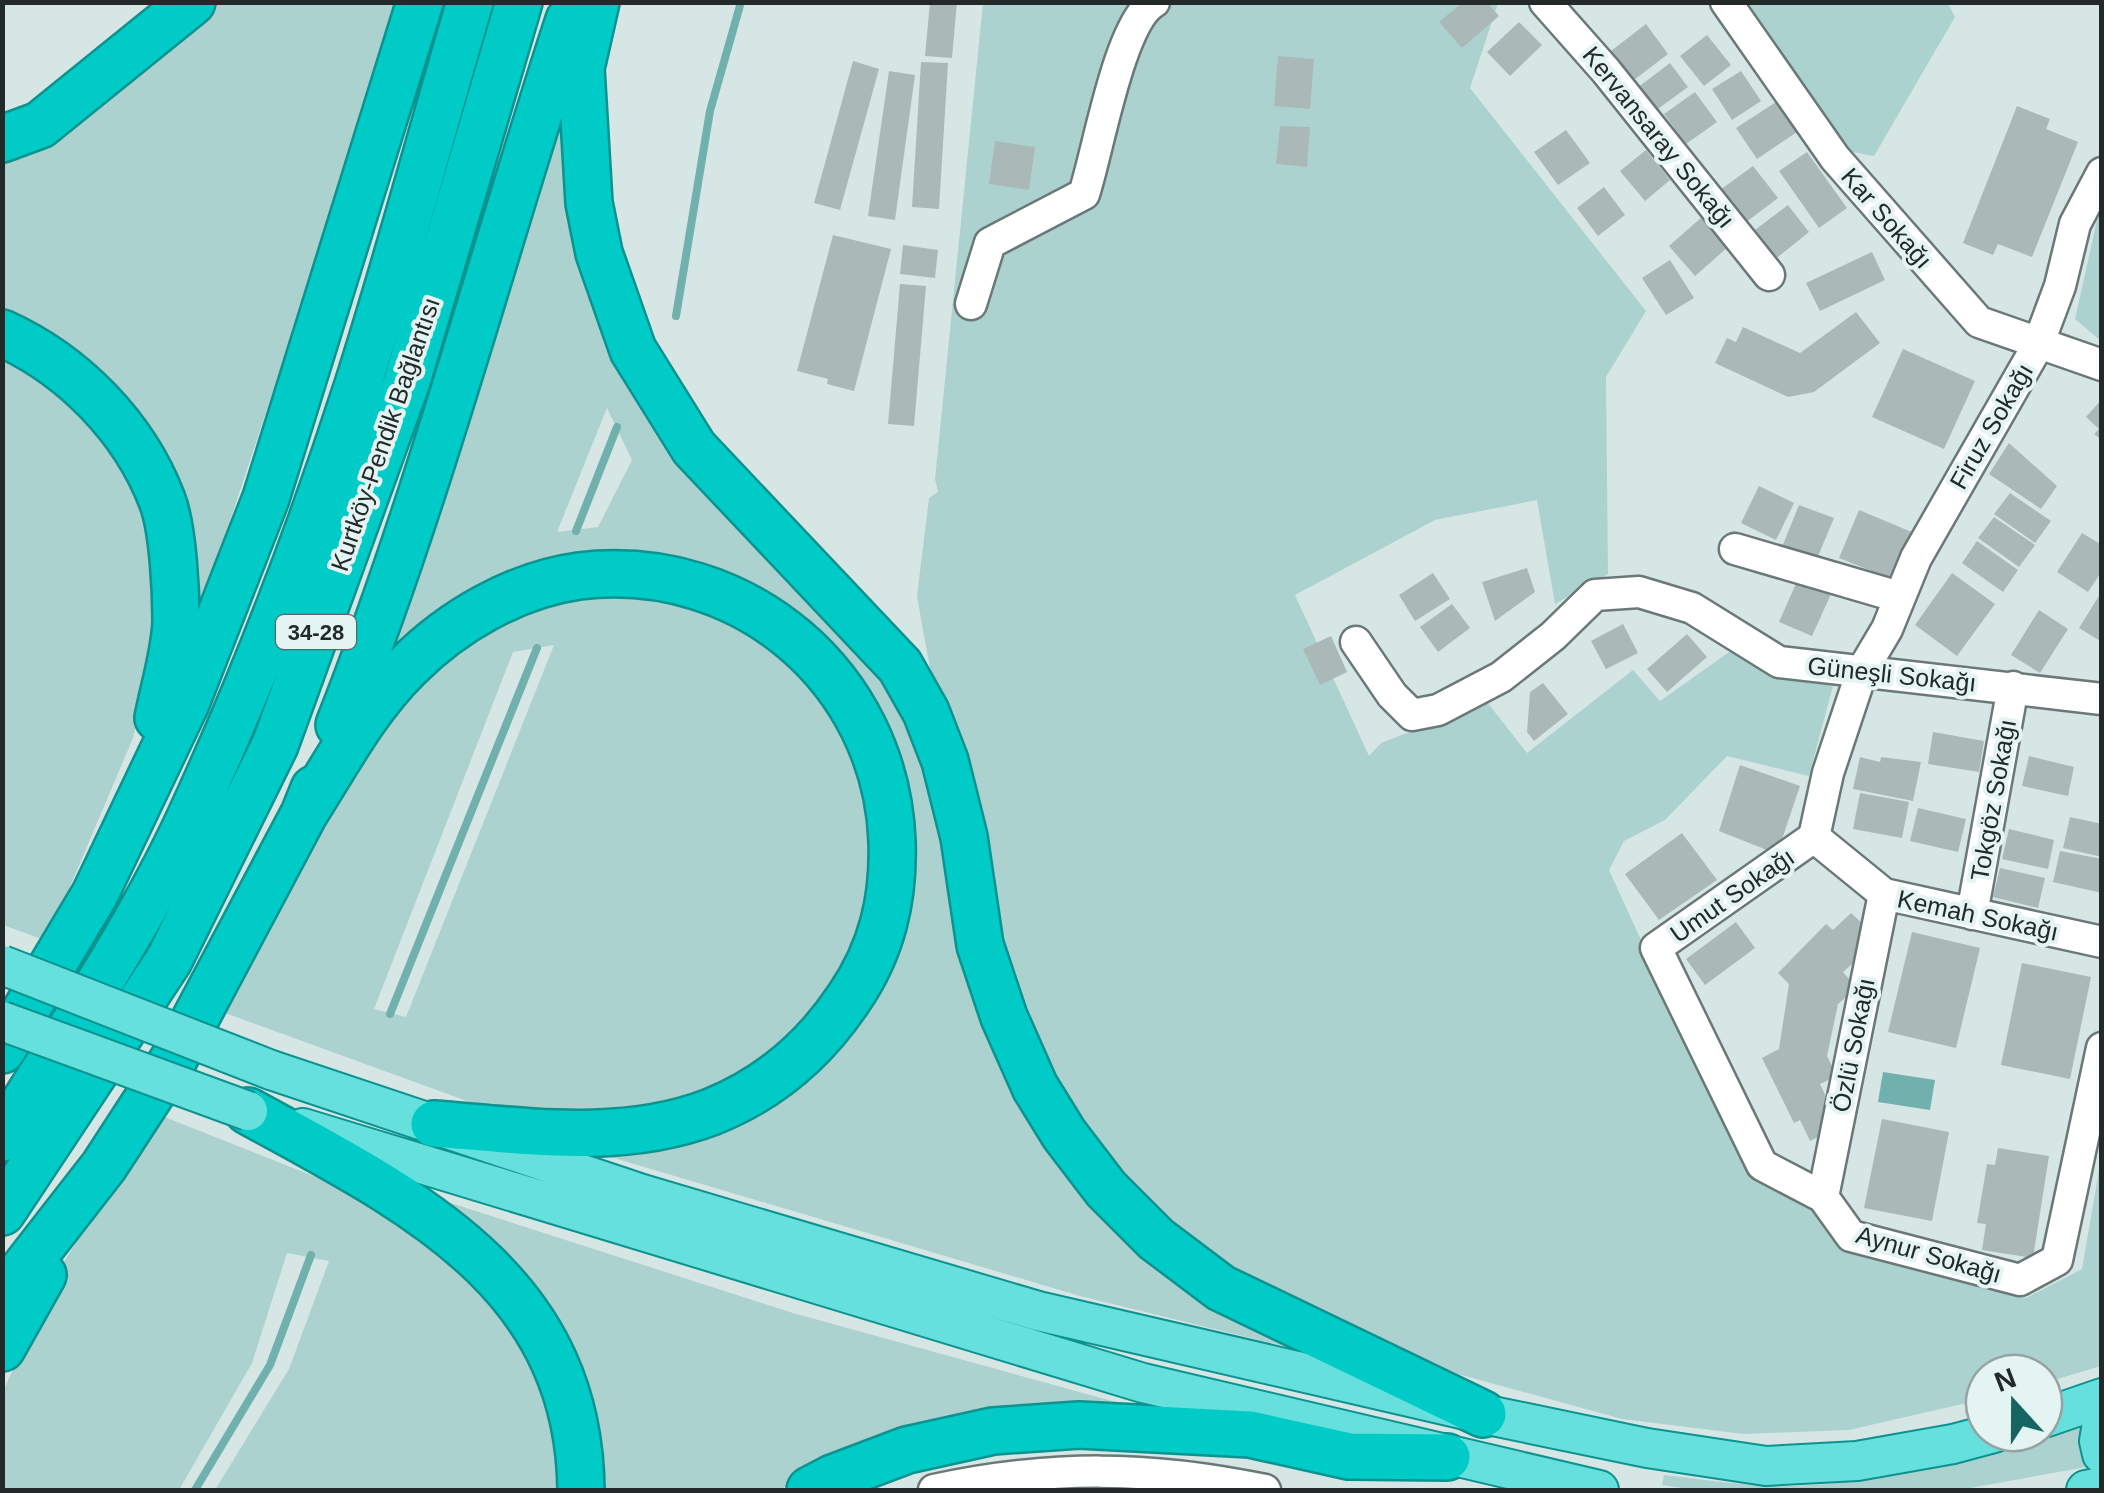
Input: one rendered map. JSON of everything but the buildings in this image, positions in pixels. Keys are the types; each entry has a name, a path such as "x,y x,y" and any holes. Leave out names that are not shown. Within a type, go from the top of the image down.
{"highway":[{"path":"2,139 40,125 192,2"},
{"path":"2,1050 95,894 186,703 266,498 420,2"},
{"name":"Kurtköy-Pendik Bağlantısı","path":"2,1138 133,926 188,821 236,712 310,522 357,387 470,2"},
{"name":"Kurtköy-Pendik Bağlantısı","path":"2,1212 168,960 275,745 407,380 519,2"},
{"path":"304,814 372,642 575,2"},
{"path":"596,2 581,68 589,203 598,253 633,350 694,448 900,666 917,696 945,760 964,838 980,945 1004,1017 1035,1087 1064,1134 1106,1189 1156,1240 1220,1288 1483,1414"},
{"path":"2,333 31,346 92,393 134,446 163,502 176,624 156,726 95,894"},
{"path":"2,1348 104,1166 175,1057 304,814 378,697 437,640 474,614 507,598 581,576 664,579 733,600 767,616 819,661 839,686 866,729 884,781 893,862 888,915 857,988 834,1021 785,1071 710,1112 658,1127 595,1136 434,1124"},
{"path":"248,1111 359,1172 460,1242 500,1277 541,1333 566,1388 580,1446 581,1490"},
{"path":"2,1297 104,1166"},
{"path":"810,1490 907,1450 993,1431 1078,1426 1250,1434 1349,1456 1448,1457"}],"main road":[{"path":"2,965 271,1070 642,1194 1038,1311 1483,1414 1647,1448 1766,1466 1857,1460 1964,1441"},
{"path":"2,1021 248,1111 1143,1383 1598,1490"},
{"path":"2064,1411 2102,1398"},
{"path":"2102,1423 2098,1441 2102,1454"},
{"path":"2086,1490 2102,1487"}],"street":[{"path":"971,304 990,243 1084,194 1120,62 1142,10 1154,2"},
{"name":"Kar Sokağı","path":"1726,2 1835,158 1978,322 2102,365"},
{"name":"Kervansaray Sokağı","path":"1562,9 1768,275"},
{"name":"Firuz Sokağı","path":"1862,671 1887,629 1916,558 2038,345 2060,286 2076,224 2102,174"},
{"path":"1735,549 1899,596"},
{"name":"Güneşli Sokağı","path":"1356,642 1392,695 1412,715 1438,710 1502,677 1595,595 1639,592 1692,608 1778,662 2102,699"},
{"name":"Umut Sokağı","path":"1656,948 1814,837 1828,773 1862,671"},
{"name":"Tokgöz Sokağı","path":"1972,914 2014,687"},
{"name":"Kemah Sokağı","path":"1814,837 1884,894 2102,942"},
{"name":"Özlü Sokağı","path":"1823,1197 1884,894"},
{"name":"Aynur Sokağı","path":"1656,948 1762,1165 1823,1197 1851,1236 2020,1280 2057,1260 2098,1084"},
{"path":"2098,1084 2102,1048"},
{"path":"934,1490 1005,1475 1123,1470 1265,1490"}],"shaded area":[{"path":"213,3 402,3 192,635 177,483 3,315 2,160"},
{"path":"983,3 1498,3 1470,88 1646,311 1606,377 1608,574 1555,604 1537,500 1435,520 1295,595 1369,756 1381,743 1487,702 1527,753 1633,670 1660,701 1732,650 1768,673 1833,686 1809,776 1727,756 1665,820 1624,841 1609,870 1750,1178 1811,1210 1848,1251 2026,1298 2082,1269 2101,1159 2101,1366 2064,1377 2064,1353 1964,1353 1964,1404 1849,1430 1743,1434 1622,1419 1447,1371 1337,1322 1242,1273 1168,1221 1105,1162 1020,1025 936,699 917,596 929,498 938,492 935,479"},
{"path":"1739,3 1948,3 1955,17 1874,156 1842,150"},
{"path":"567,64 600,311 881,667 928,758 1005,1069 1300,1350 1080,1296 597,1153 697,1130 891,953 854,683 600,557 372,689","holes":["607,408 632,460 598,527 557,532"]},
{"path":"2101,202 2101,341 2075,319"},
{"path":"14,352 114,439 149,506 159,617 133,738 47,941 3,925 2,358"},
{"path":"579,590 682,594 768,639 822,686 873,817 875,886 863,950 811,1032 753,1073 680,1104 519,1120 217,1010 374,721 442,647","holes":["554,645 406,1017 374,1009 513,652"]},
{"path":"1883,1072 1935,1080 1930,1110 1878,1102"},
{"path":"157,1114 356,1193 411,1223 492,1294 545,1380 567,1490 215,1490 289,1369 329,1261 287,1253 252,1363 179,1490 3,1490 3,1391 62,1265"},
{"path":"432,1197 793,1313 1148,1411 848,1453 779,1490 598,1490 596,1445"},
{"path":"2089,1422 2092,1466 1959,1490 1696,1490 1662,1485 1664,1475 1779,1486 1833,1483 1908,1473 1991,1453 2064,1453 2064,1430"}],"waterway":[{"path":"676,316 710,111 741,2"},
{"path":"576,531 617,427"},
{"path":"390,1014 537,648"},
{"path":"195,1490 270,1365 311,1255"}]}
